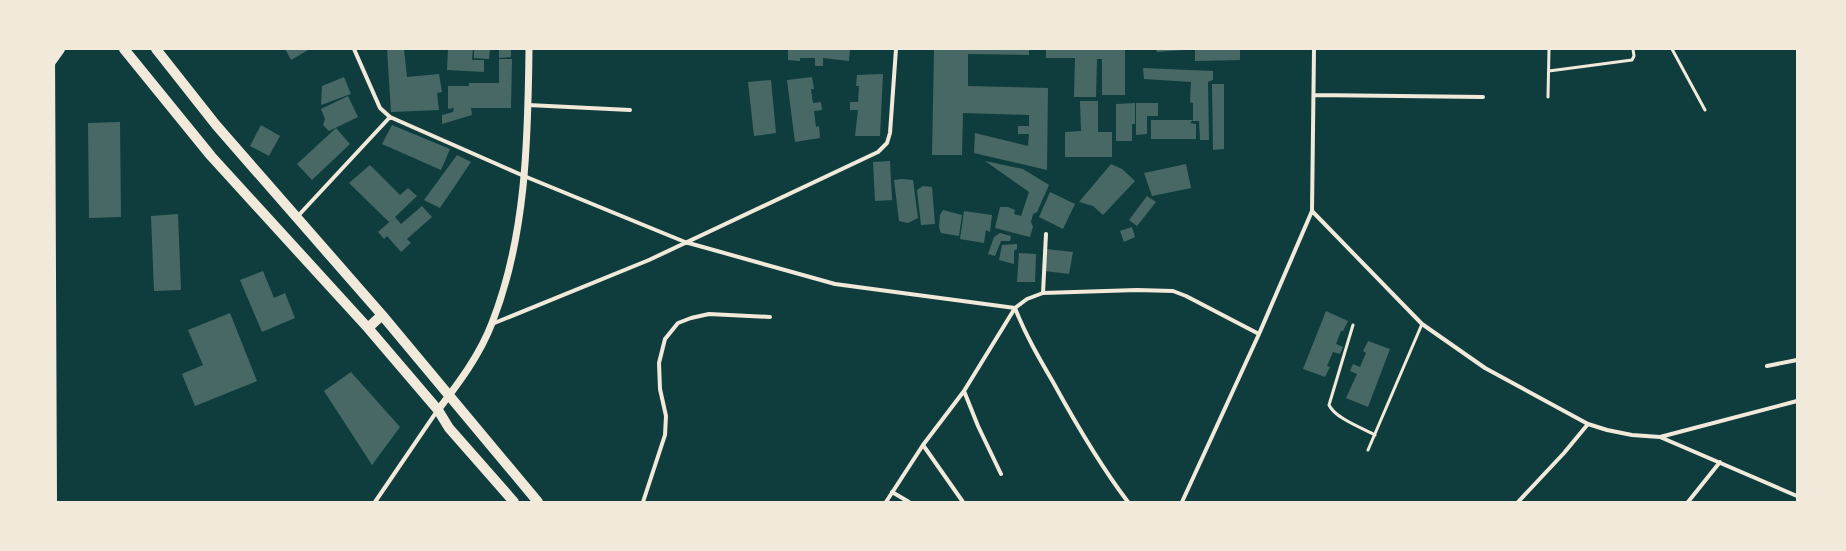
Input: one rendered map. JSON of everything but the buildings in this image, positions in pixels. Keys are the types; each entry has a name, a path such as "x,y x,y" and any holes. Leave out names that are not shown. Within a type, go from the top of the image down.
{"main road":[{"path":"51,49 53,502"},
{"path":"50,63 60,49"},
{"path":"124,49 211,156 368,328 438,410 449,428 514,502"},
{"path":"156,49 216,125 382,315 538,502"},
{"path":"368,328 382,315"}],"street":[{"path":"354,49 380,108 390,117 524,176 685,242 835,284 1015,308"},
{"path":"376,502 478,352 492,324 506,280 515,238 524,176 528,105 529,49"},
{"path":"492,324 649,260 878,152 887,143 890,133 896,49"},
{"path":"1182,502 1312,211 1315,95 1314,49"},
{"path":"1315,95 1483,97"},
{"path":"528,105 630,110"},
{"path":"297,217 390,117"},
{"path":"1312,211 1422,324 1485,368 1588,424 1607,430 1632,435 1660,437 1797,496"},
{"path":"1043,294 1046,234"},
{"path":"886,502 923,445 964,391 1007,324 1015,308 1027,299 1043,294 1137,290 1172,292 1186,296 1258,334"},
{"path":"1015,308 1023,328 1079,429 1112,482 1128,502"},
{"path":"643,502 665,435 666,416 660,389 659,364 665,339 678,323 709,314 770,317"},
{"path":"1767,366 1797,360"},
{"path":"964,391 978,426 1001,474"},
{"path":"1660,437 1797,401"},
{"path":"1518,502 1564,453 1588,424"},
{"path":"923,445 963,502"},
{"path":"1688,502 1720,462"},
{"path":"892,492 909,502"}],"lane":[{"path":"1548,97 1549,49"},
{"path":"1549,71 1632,60 1634,56 1633,49"},
{"path":"1672,49 1705,110"},
{"path":"1368,450 1422,324"},
{"path":"1352,325 1329,405 1332,411 1340,417 1374,435"}]}
